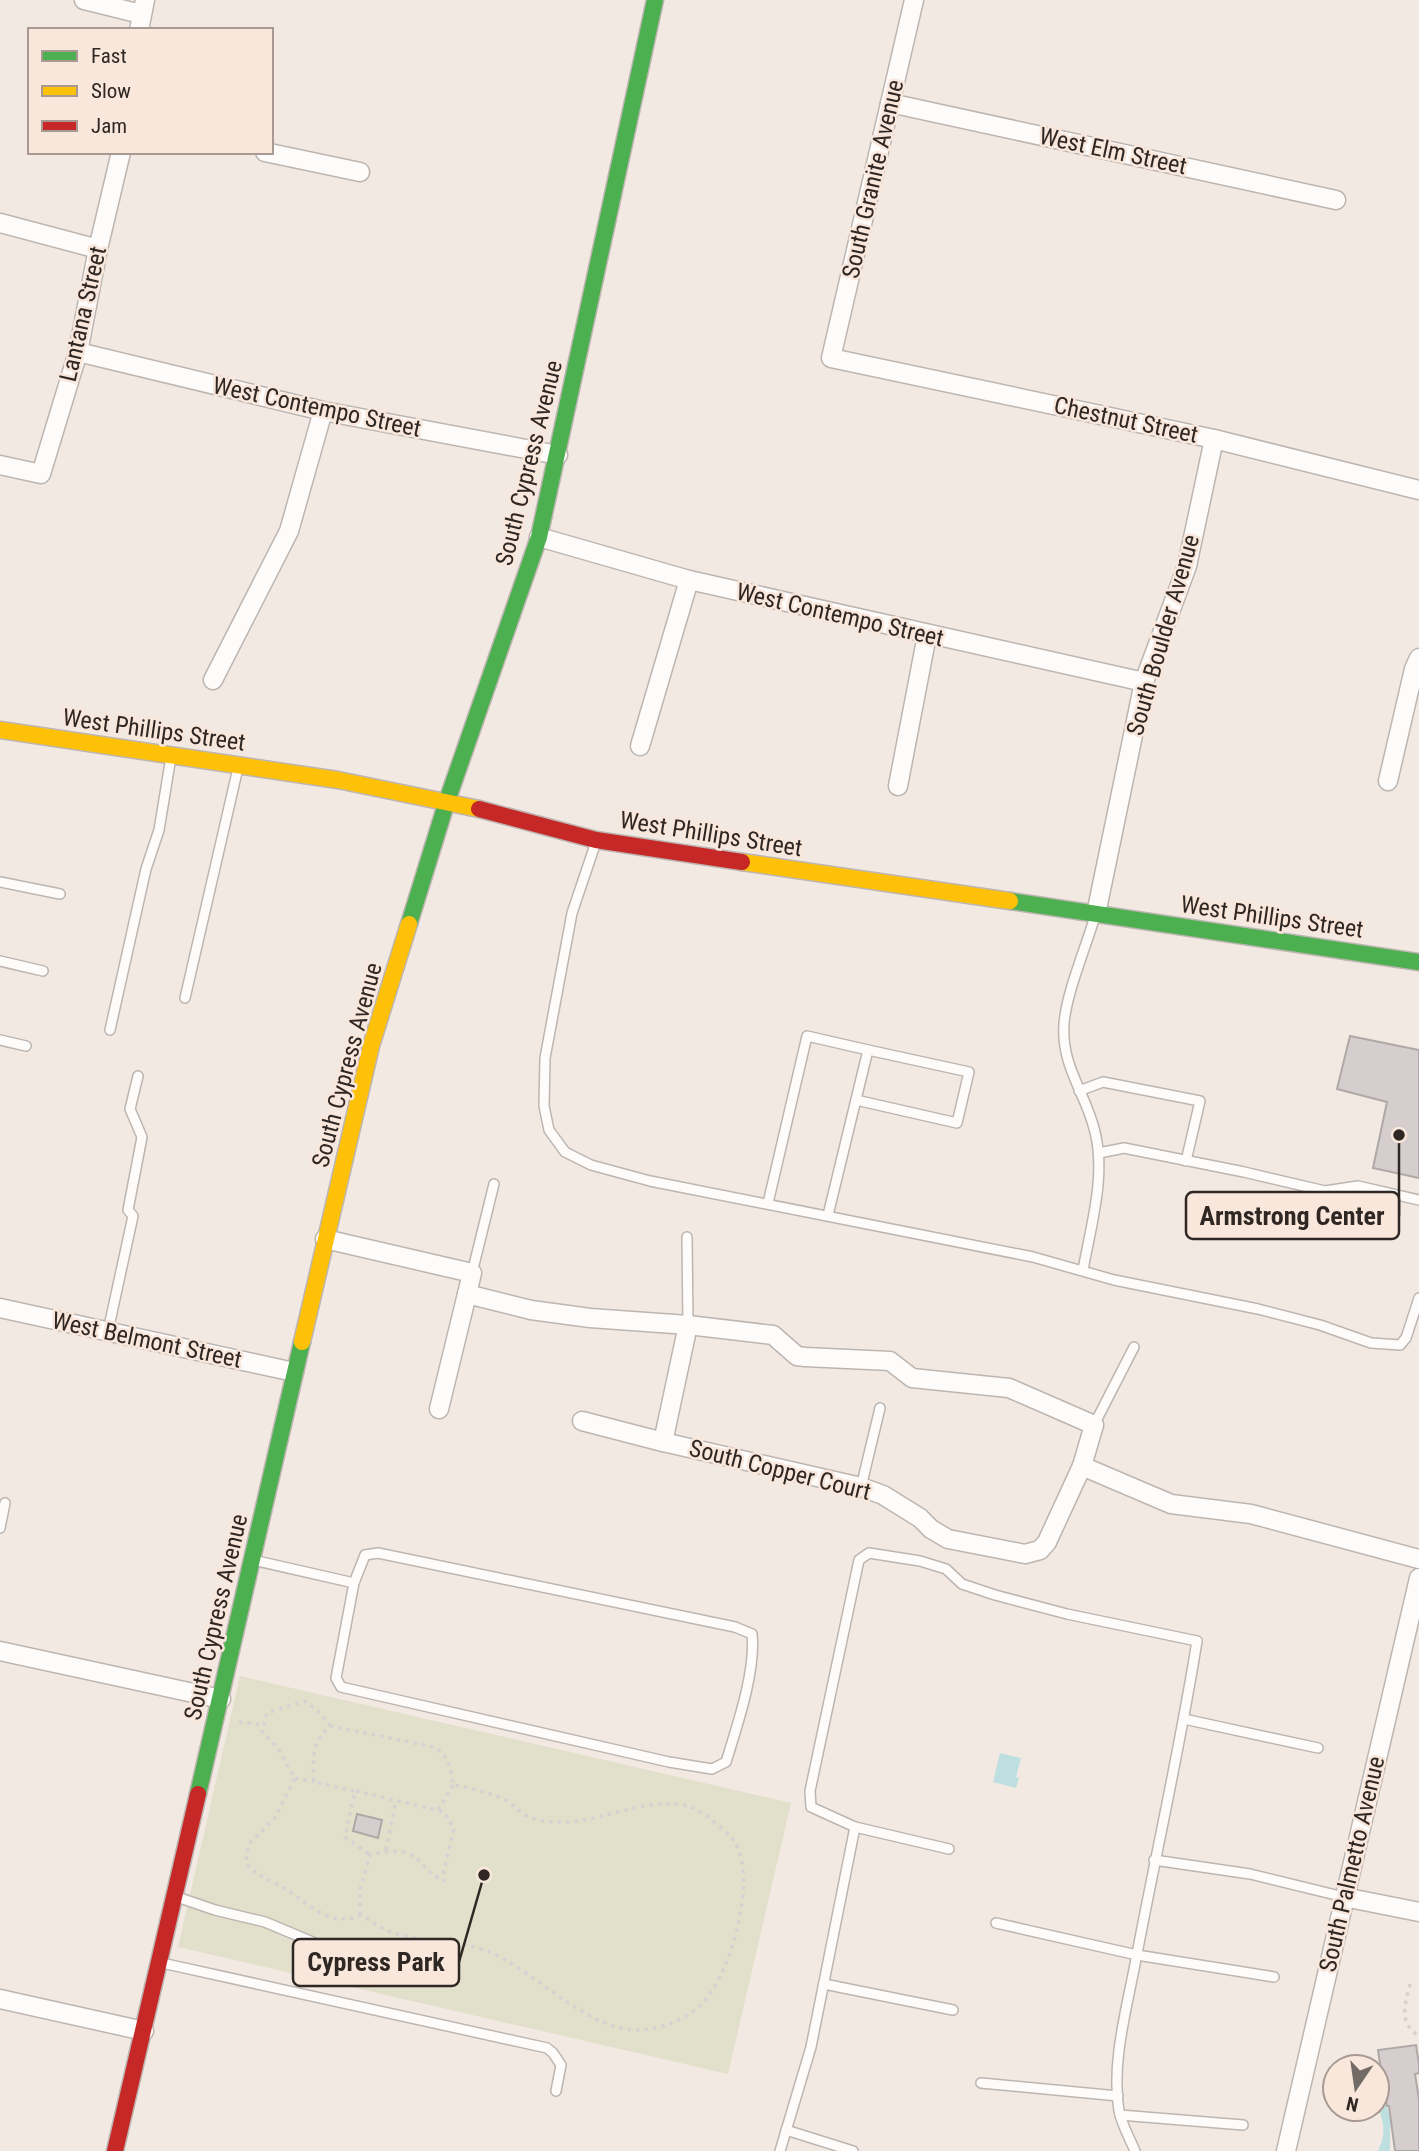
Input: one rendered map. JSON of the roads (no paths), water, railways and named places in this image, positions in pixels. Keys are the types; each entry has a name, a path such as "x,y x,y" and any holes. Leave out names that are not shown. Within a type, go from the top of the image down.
{"street":[{"path":"84,0 142,15"},
{"name":"South Cypress Avenue","path":"114,2151 371,1046 447,802 539,537 655,0"},
{"name":"South Granite Avenue","path":"831,358 914,0"},
{"name":"West Elm Street","path":"890,103 1336,200"},
{"name":"Lantana Street","path":"0,465 41,474 78,352 98,248 121,154"},
{"path":"273,154 360,172"},
{"path":"0,223 98,248"},
{"name":"West Contempo Street","path":"78,352 323,411 558,455"},
{"name":"Chestnut Street","path":"831,358 1214,439 1419,490"},
{"path":"213,680 289,531 323,411"},
{"name":"South Boulder Avenue","path":"1096,914 1144,682 1187,566 1214,439"},
{"name":"West Contempo Street","path":"539,537 690,580 1144,682"},
{"path":"640,746 690,580"},
{"path":"898,786 927,635"},
{"path":"1388,781 1414,669 1419,658"},
{"name":"West Phillips Street","path":"0,730 338,780 447,802 596,840 1419,962"},
{"path":"326,1239 472,1273 439,1409"},
{"path":"467,1294 531,1310 590,1318 773,1335 797,1356 890,1361 912,1378 1009,1388 1094,1424"},
{"name":"West Belmont Street","path":"0,1308 294,1372"},
{"name":"South Copper Court","path":"663,1442 688,1325"},
{"name":"South Copper Court","path":"582,1421 861,1487 883,1495 948,1539 1016,1554 1031,1554 1047,1542 1082,1466 1094,1424"},
{"path":"1082,1466 1171,1504 1251,1514 1419,1559"},
{"name":"South Palmetto Avenue","path":"1286,2151 1419,1578"},
{"path":"0,1651 221,1699"},
{"path":"1344,1897 1419,1912"},
{"path":"0,1999 144,2031"}],"lane":[{"path":"110,1030 146,869 159,830 171,755"},
{"path":"185,998 239,765"},
{"path":"596,840 572,913 545,1058 544,1106 549,1130 565,1152 591,1165 650,1181 1026,1255 1114,1280 1271,1312 1371,1343 1400,1345 1406,1338 1419,1298"},
{"path":"0,882 60,894"},
{"path":"1083,1270 1098,1187 1099,1153 1095,1129 1069,1068 1064,1044 1064,1023 1096,914"},
{"path":"0,961 43,971"},
{"path":"768,1203 807,1036 969,1072 957,1123 856,1100"},
{"path":"0,1040 26,1046"},
{"path":"828,1215 868,1050"},
{"path":"108,1331 133,1216 128,1210 142,1137 130,1110 138,1076"},
{"path":"1079,1091 1102,1082 1200,1101 1186,1161"},
{"path":"1099,1153 1124,1148 1325,1191 1358,1186 1419,1200"},
{"path":"472,1273 494,1184"},
{"path":"687,1237 688,1325"},
{"path":"1094,1424 1134,1347"},
{"path":"861,1487 880,1408"},
{"path":"0,1528 5,1503"},
{"path":"378,1553 735,1627 752,1634 754,1648 741,1712 726,1762 712,1769 669,1762 341,1687 336,1678 354,1583 365,1555 378,1553"},
{"path":"949,1849 855,1828 811,1807 810,1791 859,1560 869,1553 920,1561 946,1569 962,1584 995,1595 1067,1614 1197,1641 1120,2046 1120,2115 1135,2151"},
{"path":"252,1559 354,1583"},
{"path":"1184,1719 1318,1748"},
{"path":"780,2151 811,2046 855,1828"},
{"path":"1154,1860 1250,1874 1344,1897"},
{"path":"175,1896 215,1910 265,1922 322,1946"},
{"path":"996,1923 1137,1955 1274,1977"},
{"path":"160,1962 547,2048 562,2065 556,2091"},
{"path":"824,1984 953,2010"},
{"path":"981,2082 1118,2096"},
{"path":"1120,2115 1243,2125"},
{"path":"786,2130 853,2151"}],"water":[{"path":"1000,1753 1021,1758 1016,1788 993,1782"},
{"path":"1391,2118 1393,2123 1390,2127 1390,2151 1378,2151 1382,2123 1391,2123"}],"place":[{"name":"Armstrong Center","path":"1399,1135"},
{"name":"Cypress Park","path":"484,1875"}]}
